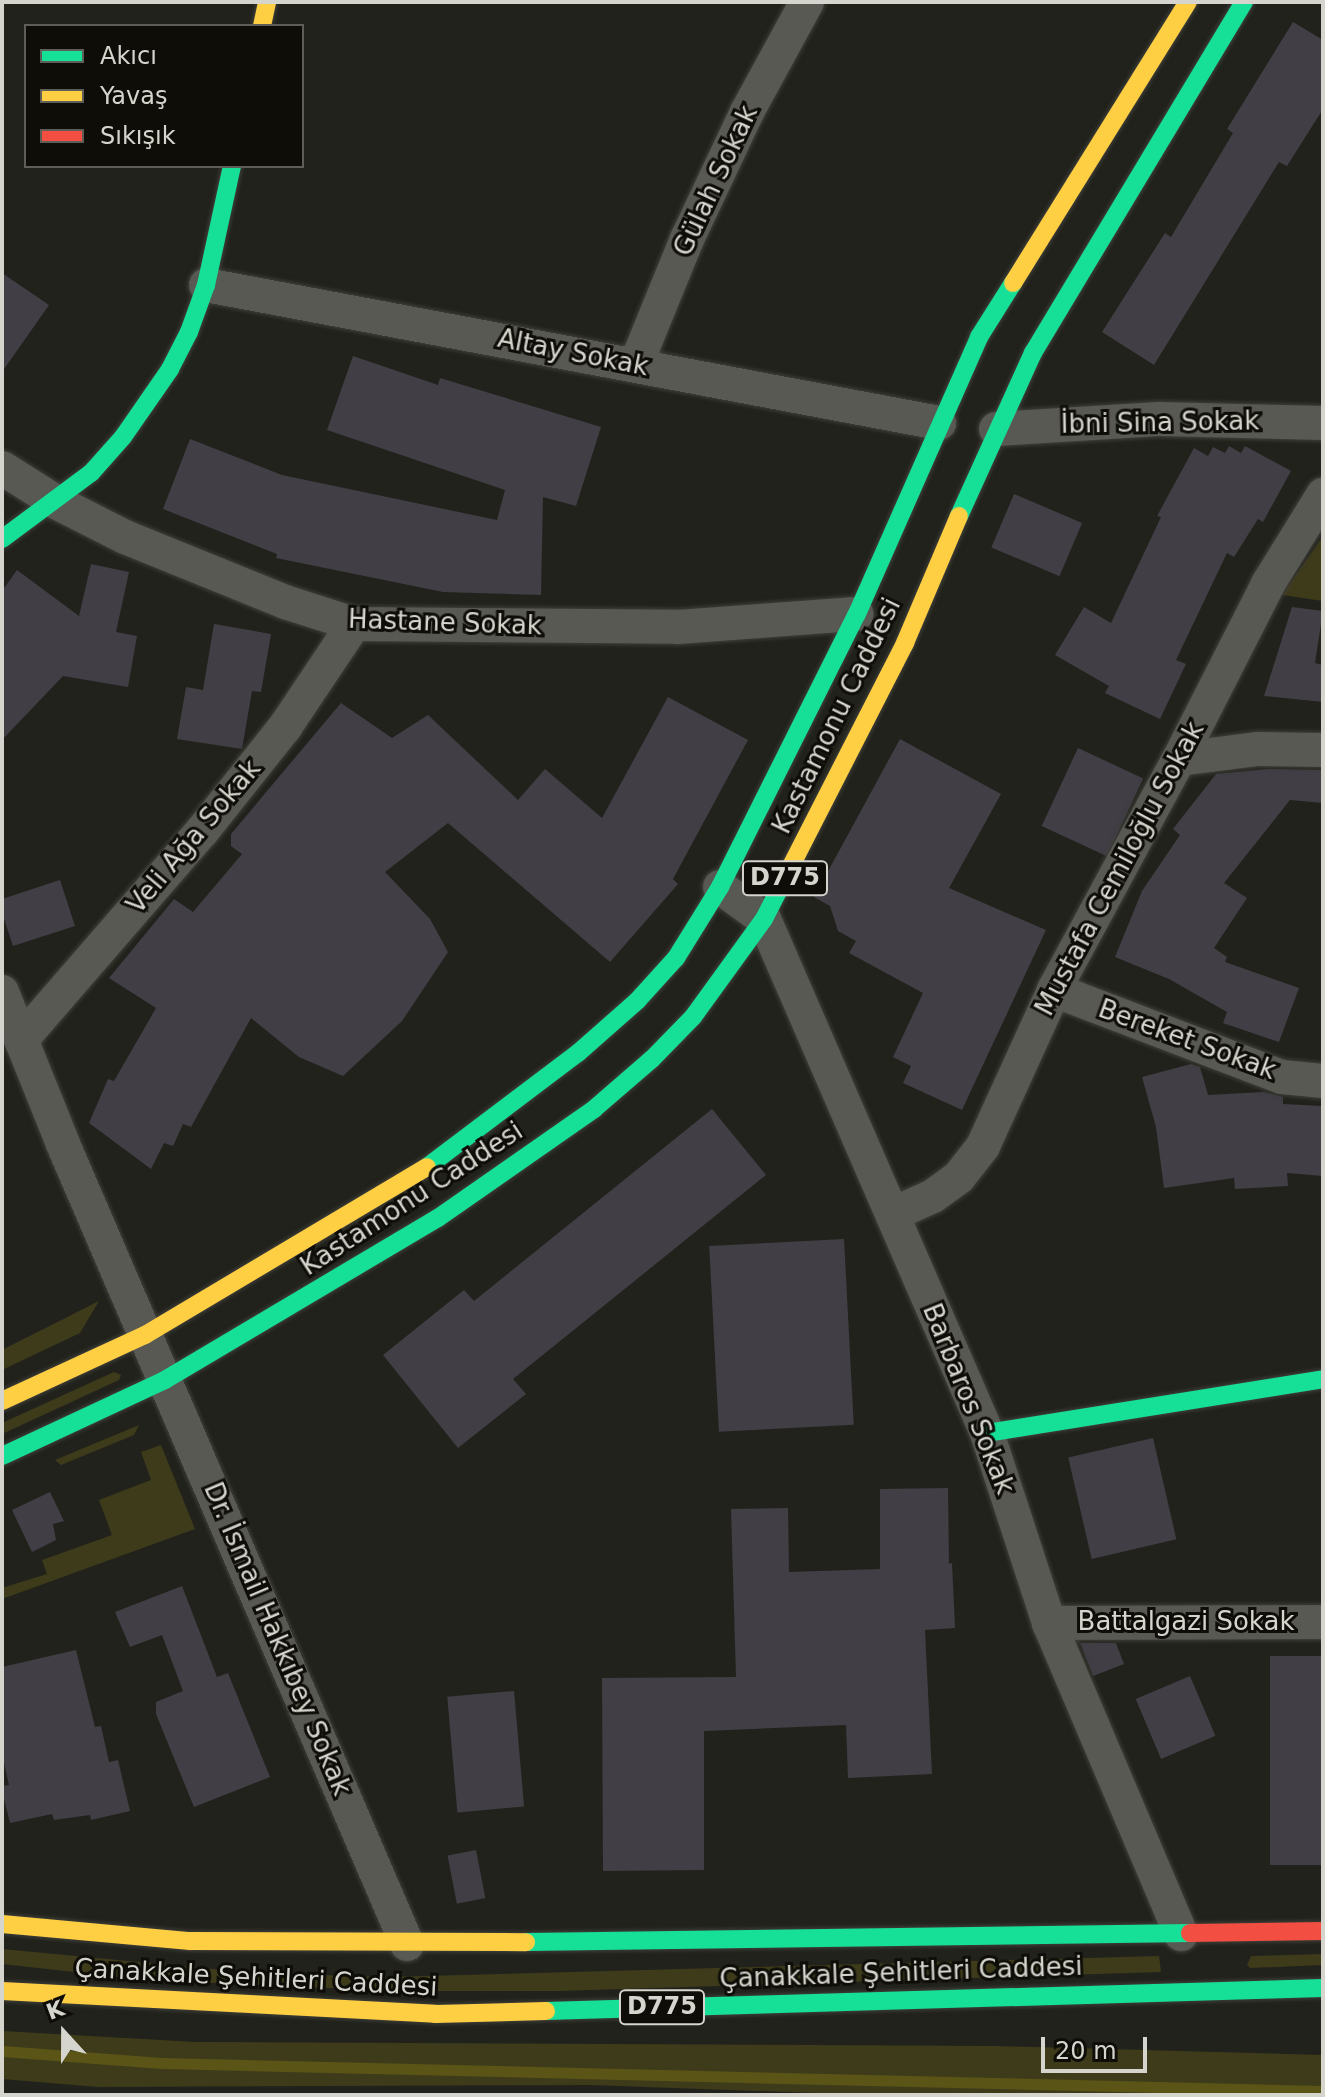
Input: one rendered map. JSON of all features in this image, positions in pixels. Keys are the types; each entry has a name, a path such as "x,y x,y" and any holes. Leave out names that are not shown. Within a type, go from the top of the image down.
{"main road":[{"path":"262,24 267,2"},
{"name":"Kastamonu Caddesi","path":"2,1401 145,1335 411,1179 578,1053 637,1001 676,958 720,887 857,614 979,337 1188,2"},
{"name":"Kastamonu Caddesi","path":"2,1456 165,1380 438,1218 594,1109 652,1059 693,1017 764,919 905,643 996,429 1033,353 1244,2"},
{"path":"2,539 56,502 91,473 148,402 189,332 206,285 232,168"},
{"path":"987,1433 1323,1379"},
{"name":"Çanakkale Şehitleri Caddesi","path":"2,1924 190,1941 407,1944 1219,1941 1323,1931"},
{"name":"Çanakkale Şehitleri Caddesi","path":"2,1991 254,2007 435,2014 1179,1984 1323,1988"}],"street":[{"name":"Gülah Sokak","path":"636,364 720,168 807,2"},
{"name":"Altay Sokak","path":"206,285 939,423"},
{"name":"İbni Sina Sokak","path":"996,429 1159,419 1323,423"},
{"name":"Hastane Sokak","path":"2,468 56,502 140,543 285,602 354,624 678,627 857,614"},
{"name":"Mustafa Cemiloğlu Sokak","path":"893,1214 933,1196 959,1177 983,1146 1054,990 1179,759 1268,584 1323,495"},
{"name":"Veli Ağa Sokak","path":"21,1040 203,830 285,727 354,624"},
{"path":"1179,759 1258,749 1323,750"},
{"path":"720,887 764,919"},
{"name":"Barbaros Sokak","path":"764,919 987,1433 1049,1623 1175,1939"},
{"name":"Bereket Sokak","path":"1054,990 1282,1077 1323,1081"},
{"name":"Dr. İsmail Hakkıbey Sokak","path":"2,992 145,1335 407,1944"},
{"path":"151,1413 159,1420 205,1527"},
{"name":"Battalgazi Sokak","path":"1049,1623 1323,1622"}],"shaded area":[{"path":"1323,536 1323,601 1282,595"},
{"path":"99,1301 80,1333 2,1370 2,1350"},
{"path":"114,1372 121,1375 119,1380 2,1434 2,1423"},
{"path":"139,1425 134,1435 61,1465 55,1460"},
{"path":"161,1445 195,1529 2,1599 2,1588 47,1574 42,1560 112,1535 99,1500 151,1480 141,1452"},
{"path":"2,1949 254,1973 389,1977 1159,1956 1161,1972 559,1991 398,1991 147,1980 2,1964"},
{"path":"1323,1954 1323,1965 1250,1968 1247,1965 1251,1956"},
{"path":"2,2031 196,2042 995,2046 1323,2055 1323,2095 871,2095 592,2085 98,2087 2,2079"}],"building":[{"path":"1293,22 1323,40 1323,109 1287,166 1279,162 1154,365 1102,332 1165,233 1171,237 1233,133 1227,129"},
{"path":"2,273 49,305 2,372"},
{"path":"353,356 438,385 440,378 601,427 576,506 543,497 541,595 443,592 276,558 277,554 163,509 190,439 282,475 497,520 505,490 327,430"},
{"path":"1229,446 1241,453 1245,446 1291,471 1263,522 1258,519 1234,557 1227,553 1176,660 1186,664 1160,719 1105,693 1109,686 1055,655 1084,607 1111,623 1161,517 1157,516 1194,448 1208,456 1213,447 1225,453"},
{"path":"1014,494 1082,523 1059,576 991,547"},
{"path":"91,564 129,572 116,632 137,636 128,687 63,676 2,740 2,591 17,570 79,616"},
{"path":"1292,607 1323,611 1315,663 1323,665 1323,702 1264,696"},
{"path":"214,624 271,634 261,692 252,691 242,749 177,739 186,687 203,690"},
{"path":"668,697 748,740 673,879 678,884 610,962 448,823 385,872 430,919 448,952 402,1021 343,1076 299,1057 251,1018 191,1127 183,1124 173,1146 164,1143 151,1169 89,1123 108,1079 114,1081 156,1008 109,978 174,899 193,912 242,854 231,846 231,834 341,703 392,738 428,715 518,800 545,769 602,818"},
{"path":"900,739 1001,794 949,888 1046,930 962,1110 903,1083 911,1066 893,1057 923,993 849,953 856,941 838,931 830,906 814,897"},
{"path":"1078,748 1143,778 1107,856 1042,826"},
{"path":"1268,769 1323,770 1323,803 1290,800 1224,883 1247,898 1214,948 1227,957 1225,962 1299,988 1279,1042 1223,1023 1227,1012 1169,979 1115,957 1142,891 1180,835 1173,829 1216,774"},
{"path":"60,880 75,926 13,946 2,913 2,899"},
{"path":"1191,1064 1200,1067 1208,1095 1264,1092 1283,1097 1283,1104 1323,1106 1323,1176 1287,1173 1288,1186 1235,1189 1234,1178 1164,1188 1156,1127 1142,1077"},
{"path":"712,1109 766,1175 513,1379 526,1394 458,1448 383,1355 464,1290 474,1301"},
{"path":"844,1239 854,1425 719,1432 709,1246"},
{"path":"1153,1438 1176,1539 1092,1559 1068,1458"},
{"path":"948,1488 949,1564 952,1563 955,1628 925,1630 932,1774 848,1778 846,1725 704,1731 704,1870 603,1871 602,1678 736,1677 731,1509 788,1508 789,1572 880,1569 880,1489"},
{"path":"50,1492 64,1521 53,1524 56,1540 32,1552 12,1510"},
{"path":"182,1586 217,1677 228,1673 270,1777 194,1807 156,1714 156,1702 183,1691 162,1635 130,1647 115,1612"},
{"path":"1080,1643 1116,1643 1124,1664 1093,1676"},
{"path":"76,1650 95,1727 101,1726 109,1762 118,1760 130,1811 91,1820 90,1815 54,1820 52,1814 10,1823 2,1791 2,1786 9,1785 2,1754 2,1667"},
{"path":"1270,1656 1323,1656 1323,1865 1270,1865"},
{"path":"1190,1676 1215,1736 1161,1759 1136,1699"},
{"path":"514,1691 524,1807 457,1812 447,1697"},
{"path":"476,1850 485,1898 457,1904 448,1856"}],"waterway":[{"path":"2,2051 162,2063 1323,2091"}],"traffic: fast":[{"path":"959,516 1033,353 1244,2"},
{"path":"2,539 91,473 123,437 170,369 189,332 206,285 232,168"},
{"path":"427,1167 578,1053 637,1001 676,958 720,887 857,614 979,337 1013,283"},
{"path":"2,1456 165,1380 438,1218 594,1109 652,1059 693,1017 764,919 790,868"},
{"path":"987,1433 1323,1379"},
{"path":"526,1942 1190,1933"},
{"path":"546,2011 1323,1988"}],"traffic: slow":[{"path":"262,24 267,2"},
{"path":"1013,283 1188,2"},
{"path":"790,868 905,643 959,516"},
{"path":"2,1401 145,1335 427,1167"},
{"path":"2,1924 190,1941 526,1942"},
{"path":"2,1991 435,2014 546,2011"}],"traffic: jam":[{"path":"1190,1933 1323,1931"}]}
